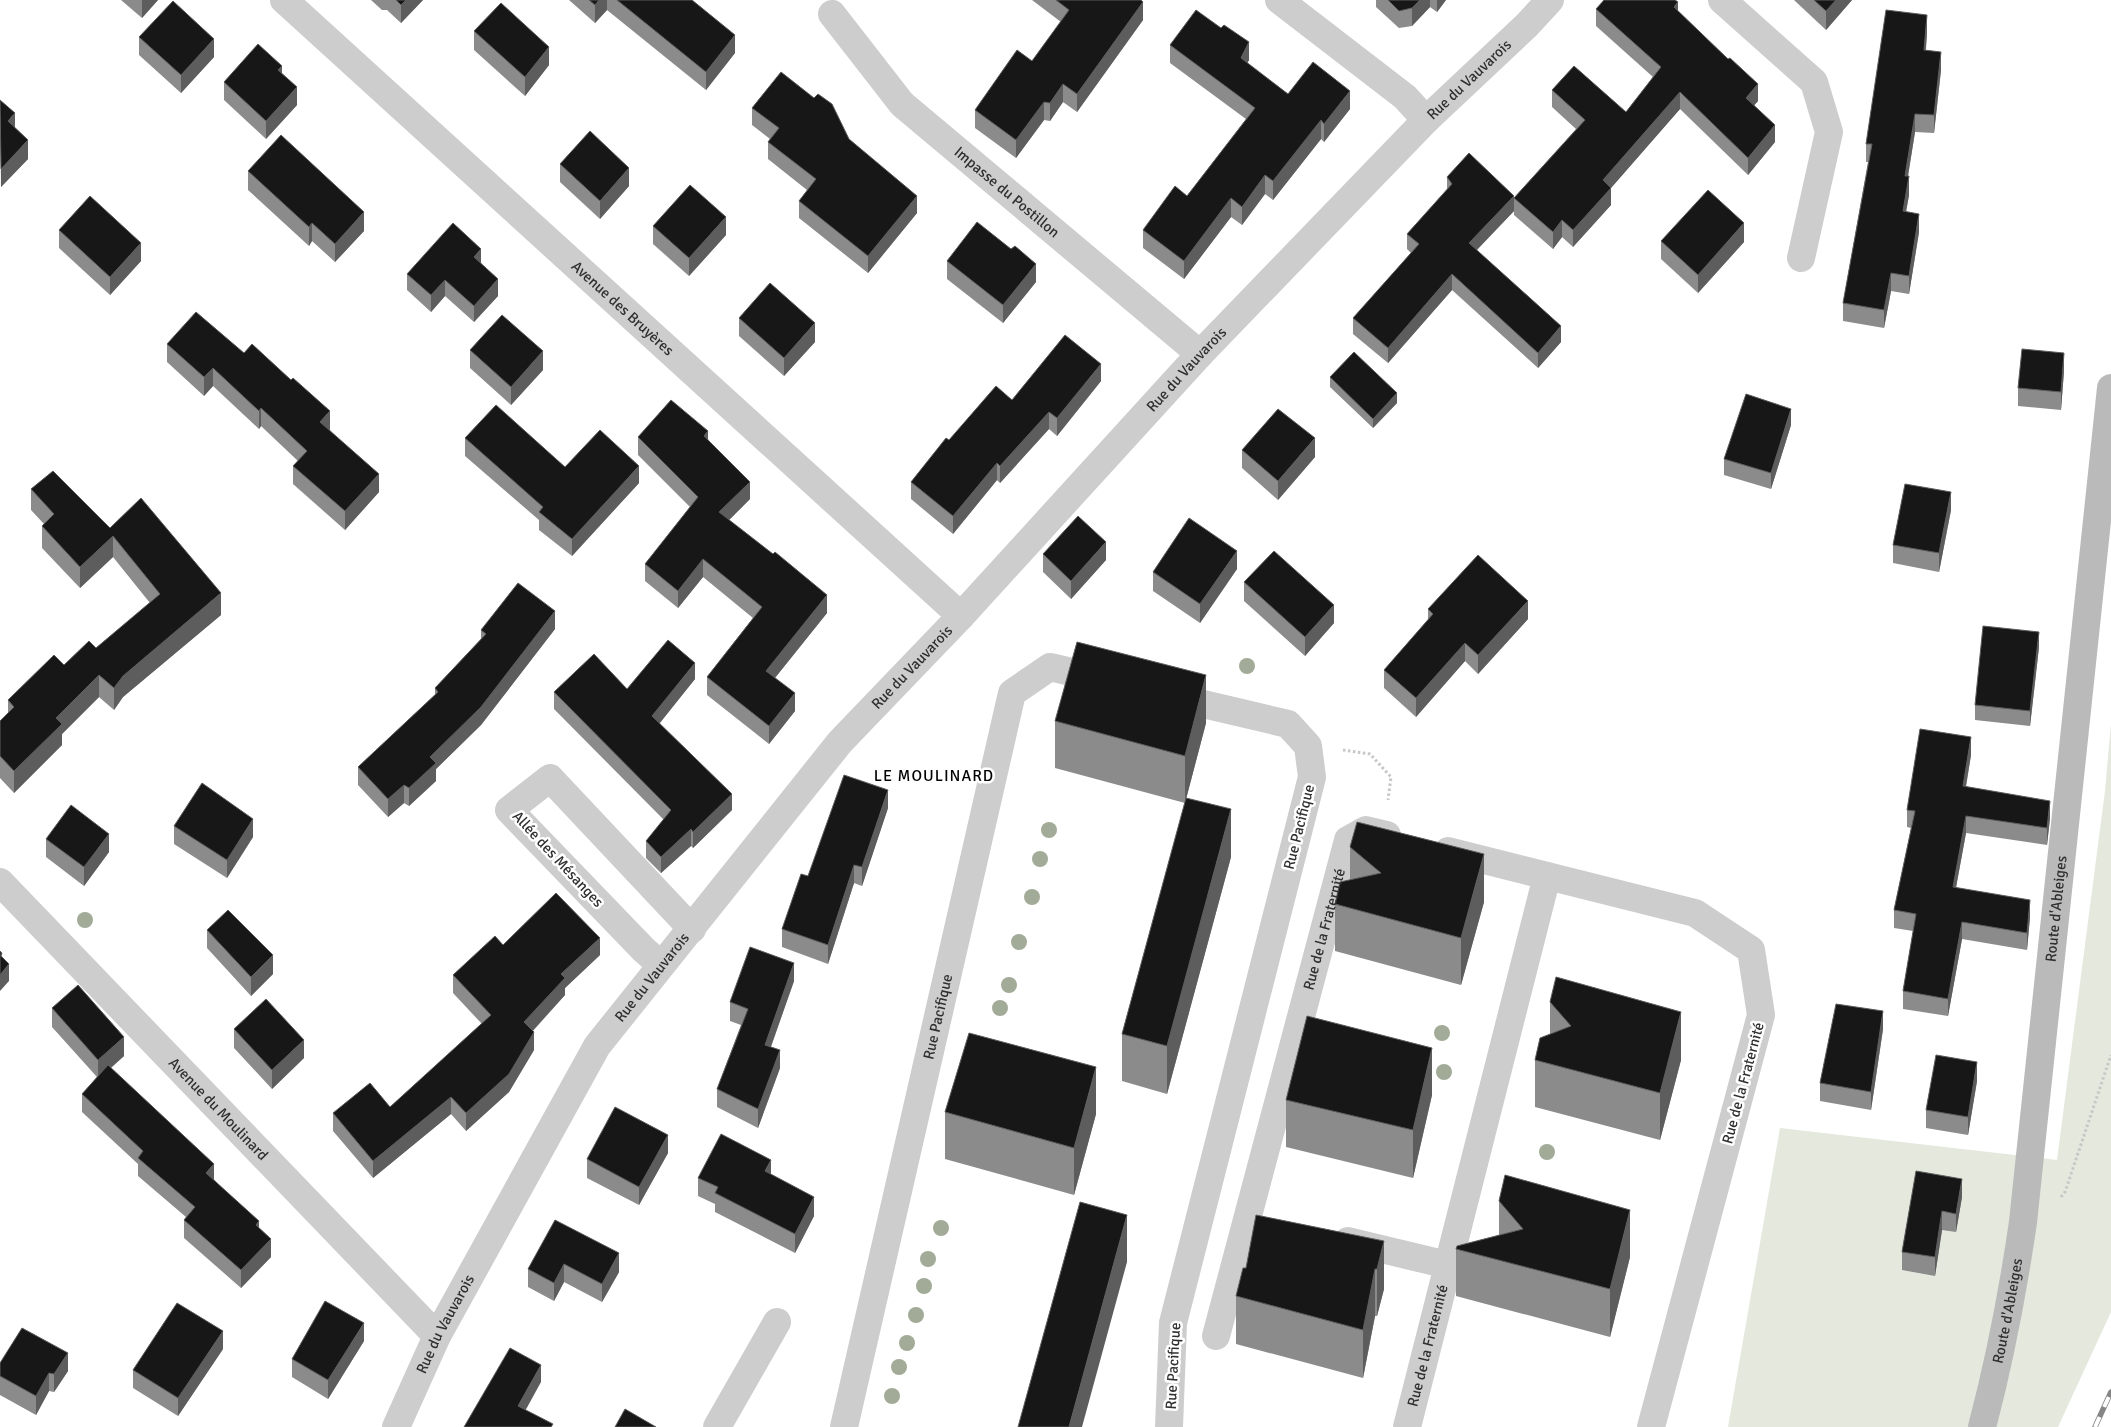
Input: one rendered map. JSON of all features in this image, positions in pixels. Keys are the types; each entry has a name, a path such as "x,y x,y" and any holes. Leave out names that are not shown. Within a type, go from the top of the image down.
{"main road":[{"name":"Route d'Ableiges","path":"1982,1427 2012,1298 2023,1222 2111,388"}],"street":[{"name":"Avenue des Bruyères","path":"284,0 961,616"},
{"path":"1279,0 1405,97 1426,120"},
{"name":"Rue du Vauvarois","path":"396,1427 437,1336 597,1046 840,742 961,616 1200,354 1426,120 1527,25 1550,0"},
{"path":"1722,0 1814,82 1829,132 1800,258"},
{"name":"Impasse du Postillon","path":"832,14 902,104 1200,354"},
{"name":"Rue Pacifique","path":"844,1427 1012,693 1050,667 1288,724 1308,746 1312,777 1174,1323 1169,1427"},
{"name":"Allée des Mésanges","path":"661,965 644,950 509,810 550,778 692,929"},
{"name":"Rue de la Fraternité","path":"1216,1336 1348,840 1366,830 1696,912 1751,950 1761,1015 1651,1427"},
{"name":"Rue de la Fraternité","path":"1408,1427 1548,876"},
{"name":"Avenue du Moulinard","path":"0,882 437,1336"},
{"path":"1248,1217 1276,1224"},
{"name":"Rue de la Fraternité","path":"1324,1235 1448,1265"},
{"path":"717,1427 777,1322"}],"path":[{"path":"1308,746 1370,754 1390,777 1384,834"},
{"path":"2065,1192 2111,1055"}],"shaded area":[{"path":"2111,724 2111,1312 2058,1427 1728,1427 1780,1128 2057,1160 2105,791"}],"building":[{"path":"396,0 406,0 401,5"},
{"path":"589,0 599,0 595,5"},
{"path":"617,0 692,0 735,35 706,72"},
{"path":"1056,0 1141,0 1143,2 1077,94 1063,84 1050,103 1044,102 1016,140 975,110 1017,50 1032,61 1069,10"},
{"path":"1388,0 1420,0 1412,8 1399,11"},
{"path":"1604,0 1675,0 1678,2 1674,7 1728,59 1730,58 1758,84 1746,98 1775,125 1748,158 1680,92 1603,180 1611,188 1573,230 1562,220 1553,232 1514,198 1585,120 1552,90 1574,66 1626,112 1661,67 1596,9"},
{"path":"1814,0 1836,0 1826,11"},
{"path":"173,1 214,39 181,75 139,37"},
{"path":"501,3 549,47 525,77 474,31"},
{"path":"1196,10 1221,28 1224,25 1249,42 1241,58 1288,94 1313,62 1350,91 1324,124 1321,120 1273,181 1265,175 1242,207 1231,198 1184,261 1143,230 1175,186 1187,196 1255,108 1170,45"},
{"path":"1886,10 1927,15 1924,50 1941,52 1934,115 1915,114 1905,176 1909,176 1903,211 1919,214 1909,276 1891,273 1884,310 1843,303 1872,144 1866,144"},
{"path":"258,44 282,66 278,70 297,87 266,121 224,82"},
{"path":"781,72 814,98 818,94 832,104 849,139 917,196 868,256 799,201 816,179 768,142 779,128 752,108"},
{"path":"0,100 15,113 8,121 28,140 1,169"},
{"path":"590,131 629,168 600,201 560,164"},
{"path":"281,135 364,212 335,244 312,223 309,227 248,171"},
{"path":"1469,153 1514,196 1469,243 1561,326 1538,353 1452,274 1388,348 1353,318 1419,244 1407,234 1452,184 1447,177"},
{"path":"690,185 726,217 689,258 653,226"},
{"path":"1708,190 1744,223 1698,275 1661,241"},
{"path":"90,196 141,243 110,277 59,230"},
{"path":"977,222 1011,249 1015,246 1036,264 1003,305 947,261"},
{"path":"453,223 481,249 474,257 498,279 474,306 445,280 431,295 407,274"},
{"path":"770,283 815,323 784,358 739,318"},
{"path":"196,312 244,353 252,344 291,380 293,378 330,411 320,422 379,474 345,511 293,466 307,451 261,408 259,411 213,368 204,377 167,344"},
{"path":"502,315 543,351 511,387 470,350"},
{"path":"1065,335 1101,364 1057,418 1049,412 1000,466 997,463 953,516 911,482 946,438 949,440 996,386 1012,400"},
{"path":"2022,349 2064,353 2061,392 2018,388"},
{"path":"1354,352 1397,393 1373,419 1330,377"},
{"path":"1746,394 1791,409 1771,473 1724,459"},
{"path":"671,400 708,431 704,436 750,482 719,512 773,554 775,552 827,595 766,671 795,693 769,726 707,677 762,607 703,559 678,591 645,564 698,497 638,437"},
{"path":"496,405 565,467 600,430 639,466 572,539 539,512 543,507 465,438"},
{"path":"1278,409 1315,438 1278,481 1242,450"},
{"path":"53,471 110,528 141,498 221,593 123,676 114,688 99,675 56,718 62,724 14,771 0,756 0,721 14,707 8,700 54,655 64,665 89,641 96,648 160,594 113,536 80,567 42,526 54,514 31,489"},
{"path":"1905,484 1951,492 1939,553 1893,545"},
{"path":"1078,516 1106,542 1071,581 1043,554"},
{"path":"1189,518 1237,551 1200,604 1153,572"},
{"path":"1274,551 1334,605 1305,637 1244,582"},
{"path":"1478,555 1528,601 1478,655 1465,643 1416,698 1384,670 1433,614 1428,609"},
{"path":"518,583 555,611 481,707 430,757 436,763 409,788 404,785 388,799 358,767 438,692 435,688 486,634 481,630"},
{"path":"1983,626 2039,632 2030,711 1975,705"},
{"path":"668,640 695,663 652,716 732,794 693,832 691,829 661,857 646,841 671,810 554,692 594,654 627,689"},
{"path":"1077,642 1206,675 1185,756 1055,721"},
{"path":"1920,729 1971,737 1963,786 2050,801 2047,828 1966,816 1953,887 2030,900 2027,933 1962,922 1948,999 1903,991 1916,914 1894,910 1915,811 1907,810"},
{"path":"844,775 888,790 862,867 854,865 828,945 782,929 801,874 808,876"},
{"path":"202,783 253,819 227,860 174,826"},
{"path":"1186,798 1231,809 1167,1046 1122,1034"},
{"path":"71,805 109,834 84,867 46,839"},
{"path":"1357,822 1484,854 1461,938 1335,904 1340,882 1381,873 1350,847"},
{"path":"556,893 600,938 561,974 565,978 524,1022 534,1032 509,1074 466,1113 451,1097 373,1161 333,1113 370,1083 390,1107 491,1015 453,975 495,936 503,945"},
{"path":"228,910 273,955 251,977 207,930"},
{"path":"750,947 794,963 765,1045 780,1050 758,1109 717,1089 748,1009 730,1002"},
{"path":"0,951 2,953 1,956 9,964 0,975"},
{"path":"1556,977 1681,1012 1660,1093 1535,1060 1540,1038 1571,1026 1550,1002"},
{"path":"78,985 124,1037 98,1060 52,1008"},
{"path":"266,999 304,1040 272,1070 234,1029"},
{"path":"1836,1004 1883,1011 1871,1092 1820,1083"},
{"path":"1307,1016 1432,1048 1413,1130 1286,1100"},
{"path":"969,1033 1096,1067 1074,1148 945,1112"},
{"path":"1936,1055 1977,1062 1968,1117 1926,1110"},
{"path":"108,1065 214,1164 206,1173 259,1221 256,1225 271,1239 241,1270 184,1220 195,1207 138,1158 143,1151 82,1094"},
{"path":"615,1107 668,1135 639,1187 587,1159"},
{"path":"721,1134 771,1160 765,1171 814,1197 795,1234 715,1193 718,1187 698,1178"},
{"path":"1916,1171 1962,1179 1956,1214 1942,1211 1935,1257 1902,1252"},
{"path":"1505,1175 1630,1210 1610,1289 1456,1249 1457,1246 1523,1229 1499,1201"},
{"path":"1080,1202 1127,1215 1069,1427 1018,1427"},
{"path":"1256,1215 1384,1241 1377,1269 1375,1269 1363,1330 1236,1296 1243,1268 1246,1268"},
{"path":"555,1220 619,1253 602,1284 564,1264 554,1283 528,1269"},
{"path":"325,1301 364,1323 328,1380 292,1359"},
{"path":"177,1303 223,1331 178,1398 133,1370"},
{"path":"22,1328 68,1353 54,1374 49,1373 36,1396 0,1376 0,1363"},
{"path":"510,1348 541,1365 518,1406 553,1424 551,1427 464,1427"},
{"path":"625,1409 656,1427 615,1427"}],"railway":[{"path":"2095,1427 2111,1392"}],"district":[{"name":"LE MOULINARD","path":"934,775"}]}
